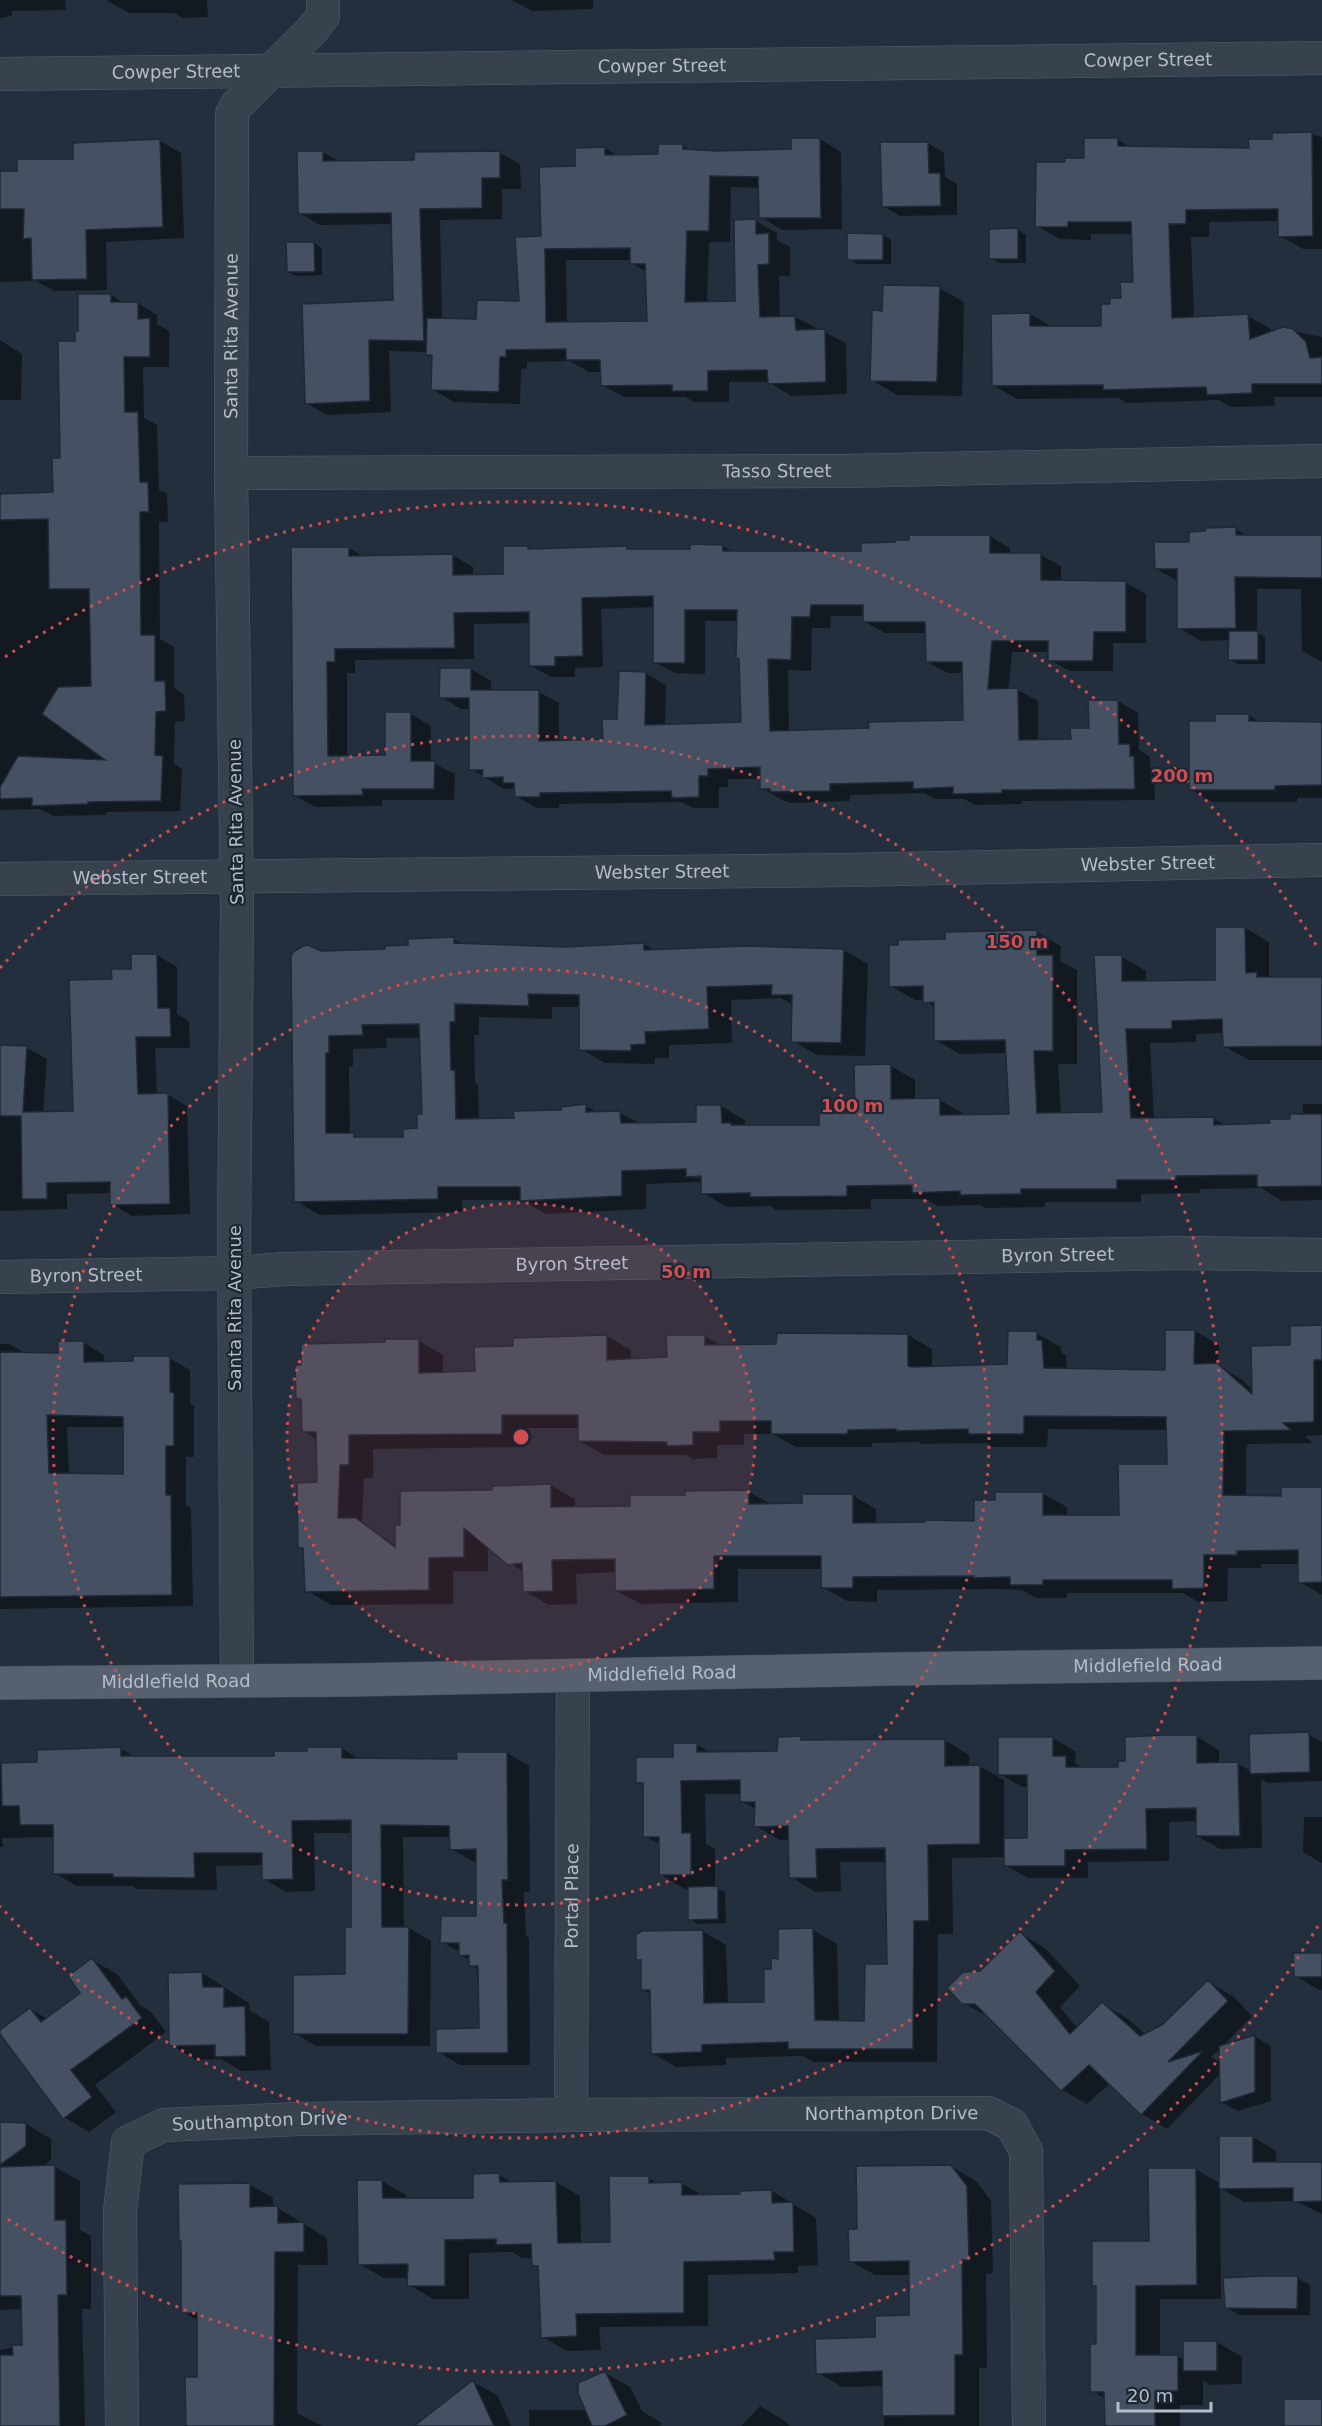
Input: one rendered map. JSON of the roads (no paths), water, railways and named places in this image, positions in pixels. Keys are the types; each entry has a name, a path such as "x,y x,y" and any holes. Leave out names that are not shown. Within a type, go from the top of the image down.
{"main road":[{"name":"Middlefield Road","path":"0,1683 573,1677 892,1669 1322,1663"}],"street":[{"name":"Santa Rita Avenue","path":"237,1680 235,1273 237,877 231,473 232,114 236,106 312,30 323,16 323,0"},
{"name":"Cowper Street","path":"0,74 1322,58"},
{"name":"Tasso Street","path":"231,473 844,471 1322,461"},
{"name":"Webster Street","path":"0,879 849,870 1322,860"},
{"name":"Byron Street","path":"0,1277 235,1273 284,1269 1185,1253 1322,1255"},
{"name":"Portal Place","path":"571,2115 573,1677"},
{"name":"Northampton Drive","path":"571,2115 988,2113 1012,2125 1026,2151 1029,2426"},
{"name":"Southampton Drive","path":"122,2426 120,2211 128,2142 164,2125 311,2119 571,2115"}]}
